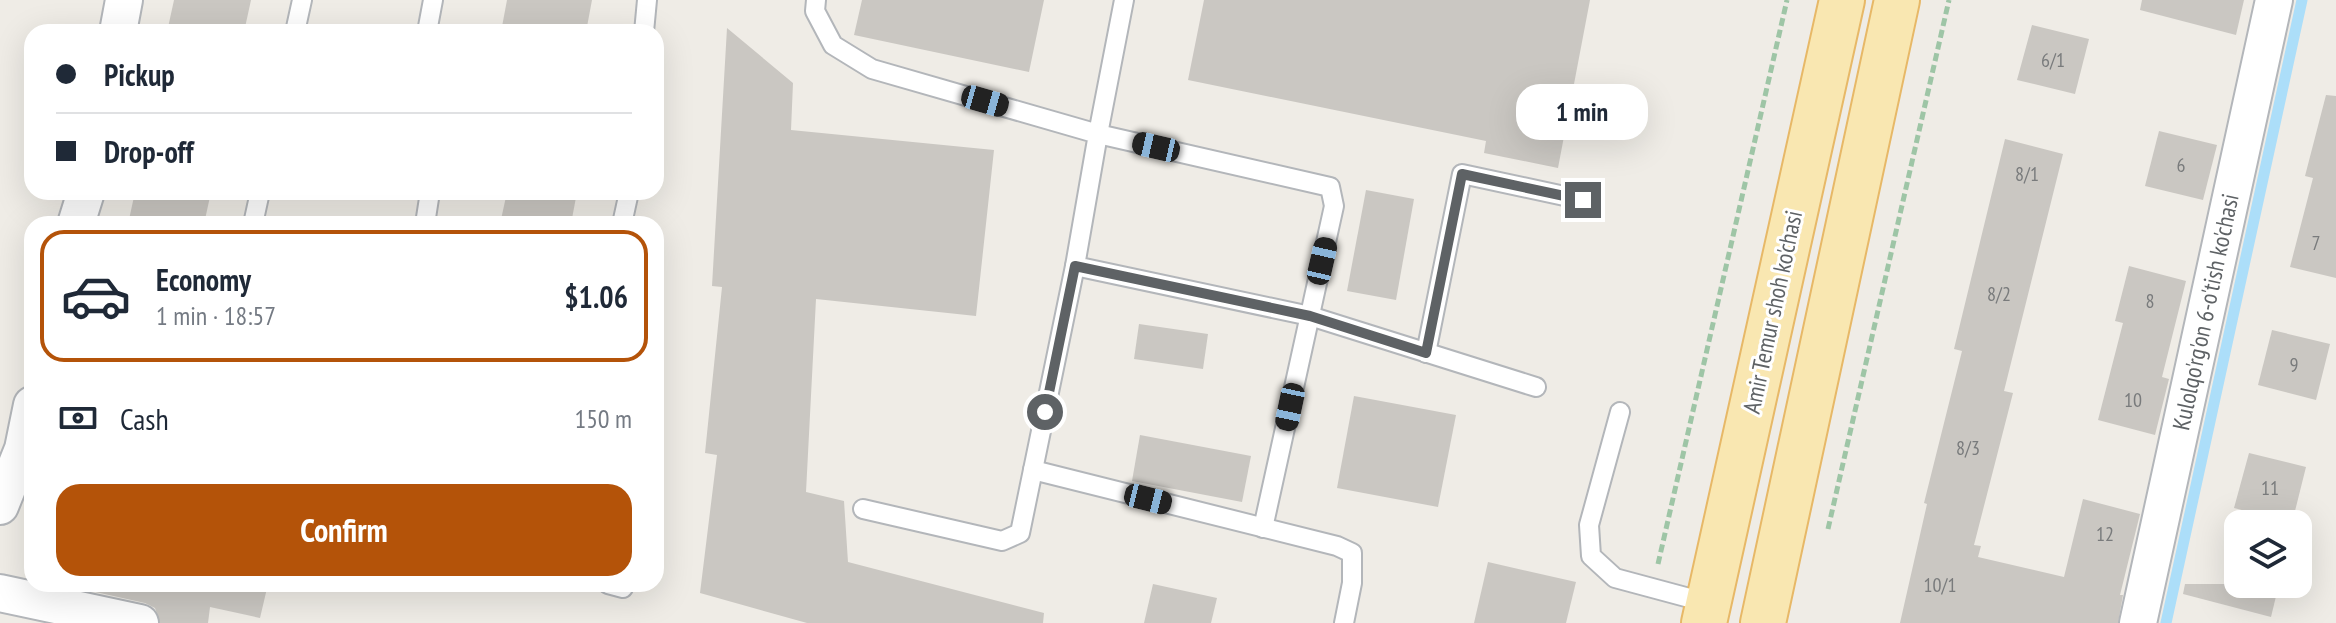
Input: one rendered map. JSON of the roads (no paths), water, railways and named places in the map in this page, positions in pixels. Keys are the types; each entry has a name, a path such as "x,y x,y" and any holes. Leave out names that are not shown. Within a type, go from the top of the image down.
{"main road":[{"name":"Amir Temur shoh ko'chasi","path":"1706,613 1842,0"},
{"path":"1763,623 1897,0"}],"street":[{"path":"120,24 124,0"},
{"name":"Kulolqo'rg'on 6-o'tish ko'chasi","path":"2138,623 2274,0"},
{"path":"0,506 24,458"},
{"path":"0,593 140,623"}],"lane":[{"path":"297,24 302,0"},
{"path":"428,24 433,0"},
{"path":"645,24 647,0"},
{"path":"816,0 815,11 833,45 872,69 1098,134 1330,187 1334,206 1263,528"},
{"path":"863,509 1002,541 1020,533 1075,266 1124,0"},
{"path":"1426,353 1462,174 1583,200"},
{"path":"1075,266 1310,316 1536,387"},
{"path":"1620,412 1589,525 1591,556 1615,578 1653,588 1706,613"},
{"path":"1033,470 1337,546 1352,553 1352,583 1344,623"}],"waterway":[{"path":"2166,623 2302,0"}]}
